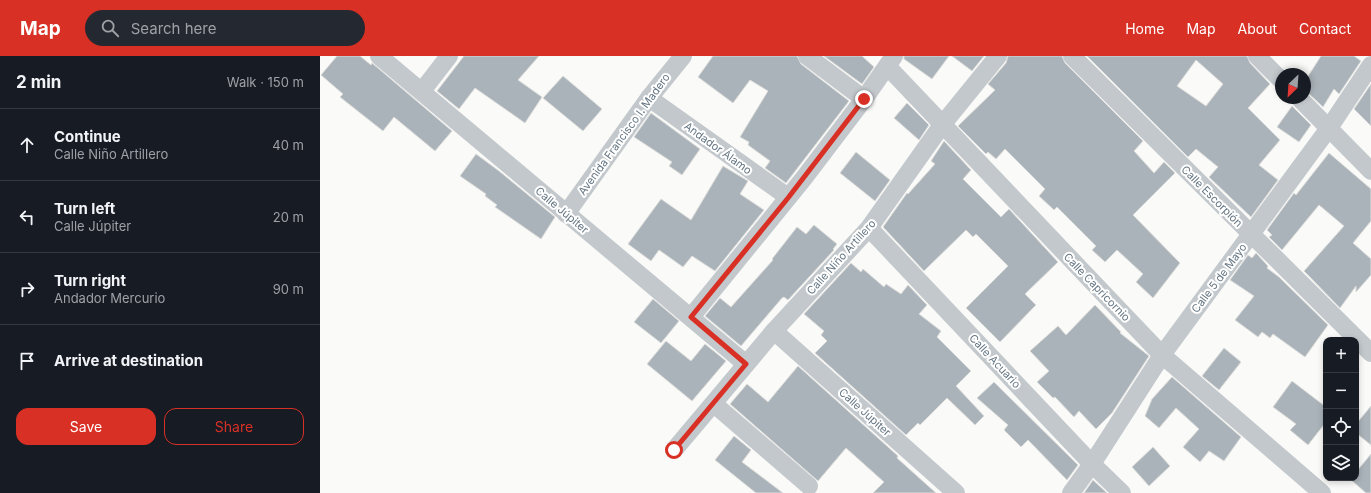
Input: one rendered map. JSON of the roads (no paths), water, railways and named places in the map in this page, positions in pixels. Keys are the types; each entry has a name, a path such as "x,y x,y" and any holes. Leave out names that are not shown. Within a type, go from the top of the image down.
{"street":[{"name":"Calle Júpiter","path":"379,56 746,364"},
{"path":"422,91 449,56"},
{"name":"Avenida Francisco I. Madero","path":"566,214 649,98 683,56"},
{"path":"807,56 864,99"},
{"name":"Calle Niño Artillero","path":"674,450 774,331 869,228 942,125 998,56"},
{"name":"Calle Escorpión","path":"1072,56 1251,235 1371,352"},
{"path":"1258,56 1275,74"},
{"path":"691,317 788,198 864,99 890,61"},
{"name":"Calle Capricornio","path":"890,61 942,125 1162,355 1322,493"},
{"name":"Calle 5 de Mayo","path":"1071,493 1092,464 1162,355 1329,128 1371,65"},
{"name":"Andador Álamo","path":"649,98 788,198"},
{"path":"1305,104 1371,171"},
{"name":"Calle Acuario","path":"869,228 1092,464 1122,493"},
{"name":"Calle Júpiter","path":"774,331 956,493"},
{"path":"714,404 809,486"}]}
